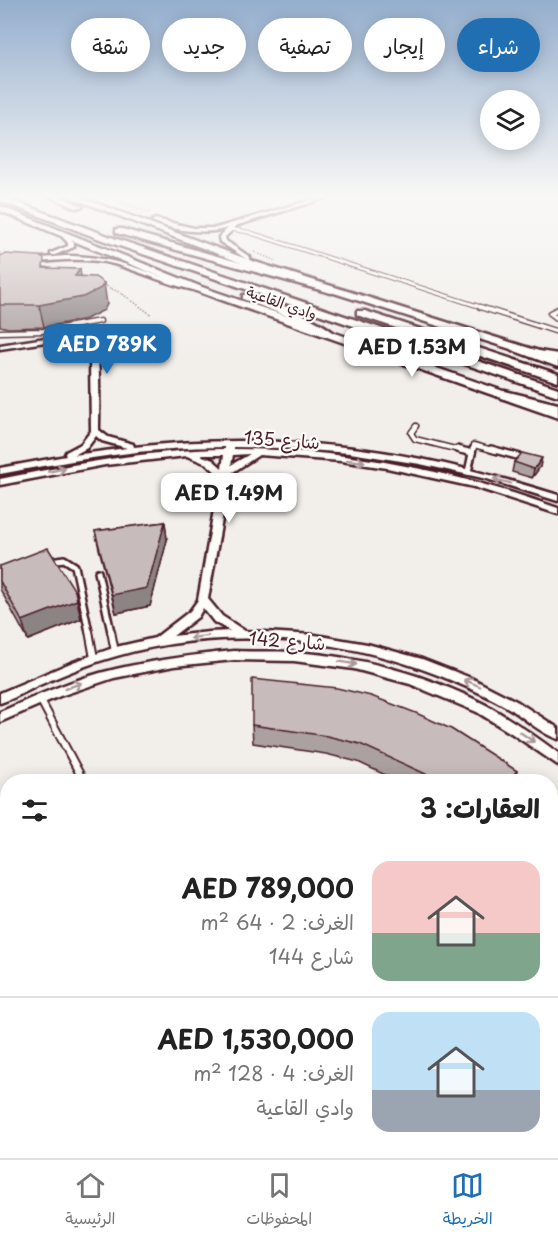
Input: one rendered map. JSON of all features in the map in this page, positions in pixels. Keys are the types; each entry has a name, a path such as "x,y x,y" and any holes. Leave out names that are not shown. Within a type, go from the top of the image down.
{"main road":[{"path":"135,250 288,313 329,334"},
{"name":"وادي القاعية","path":"140,250 558,392"},
{"name":"وادي القاعية","path":"172,250 558,378"},
{"path":"188,250 335,291"},
{"path":"519,350 558,362"},
{"path":"505,395 558,408"}],"street":[{"path":"7,259 66,250"},
{"name":"وادي القاعية","path":"103,250 200,289 558,414"},
{"name":"وادي القاعية","path":"222,250 293,277 519,350"},
{"path":"226,250 293,277"},
{"path":"236,250 248,258"},
{"path":"18,262 58,258 97,260 122,264 180,287 200,289"},
{"path":"0,347 65,337 82,339 91,346 94,359 95,431 84,446 62,458"},
{"path":"519,350 558,356"},
{"path":"95,431 113,442 142,447"},
{"name":"شارع 135","path":"0,471 62,458 142,447 229,448 288,445 380,453 468,472 557,498"},
{"path":"157,642 189,619 203,600 229,448"},
{"name":"شارع 135","path":"0,482 79,465 229,448 355,461 398,468 463,482 558,511"},
{"path":"185,453 210,462 223,474"},
{"path":"223,474 241,461 261,453"},
{"path":"203,600 218,619 246,634"},
{"name":"شارع 142","path":"0,698 93,658 115,652 157,642 246,634 307,639 398,656 447,672 486,689 558,734"},
{"name":"شارع 142","path":"0,717 40,699 103,676 182,660 227,655 302,656 382,670 439,688 473,704 513,728 558,760"}],"lane":[{"path":"304,250 558,330"},
{"path":"558,309 550,313 558,319"},
{"path":"0,332 44,331 100,321"},
{"path":"416,426 411,433 416,439 472,453"},
{"path":"468,472 473,446 477,445 529,459"},
{"path":"45,563 64,559 70,562 78,572 93,658"},
{"path":"98,572 115,652"},
{"path":"40,699 80,774"}],"path":[{"path":"0,253 7,259"},
{"path":"100,283 116,290 152,315"}],"building":[{"path":"5,254 39,256 44,259 43,268 80,269 75,276 95,277 104,283 101,288 83,297 39,305 0,305 0,256"},
{"path":"522,453 542,458 534,469 514,462"},
{"path":"165,522 147,588 112,595 95,531"},
{"path":"48,548 75,591 77,600 22,621 0,581 0,566"},
{"path":"252,679 337,688 371,696 451,729 517,771 514,774 426,774 360,744 327,736 252,725"}]}
